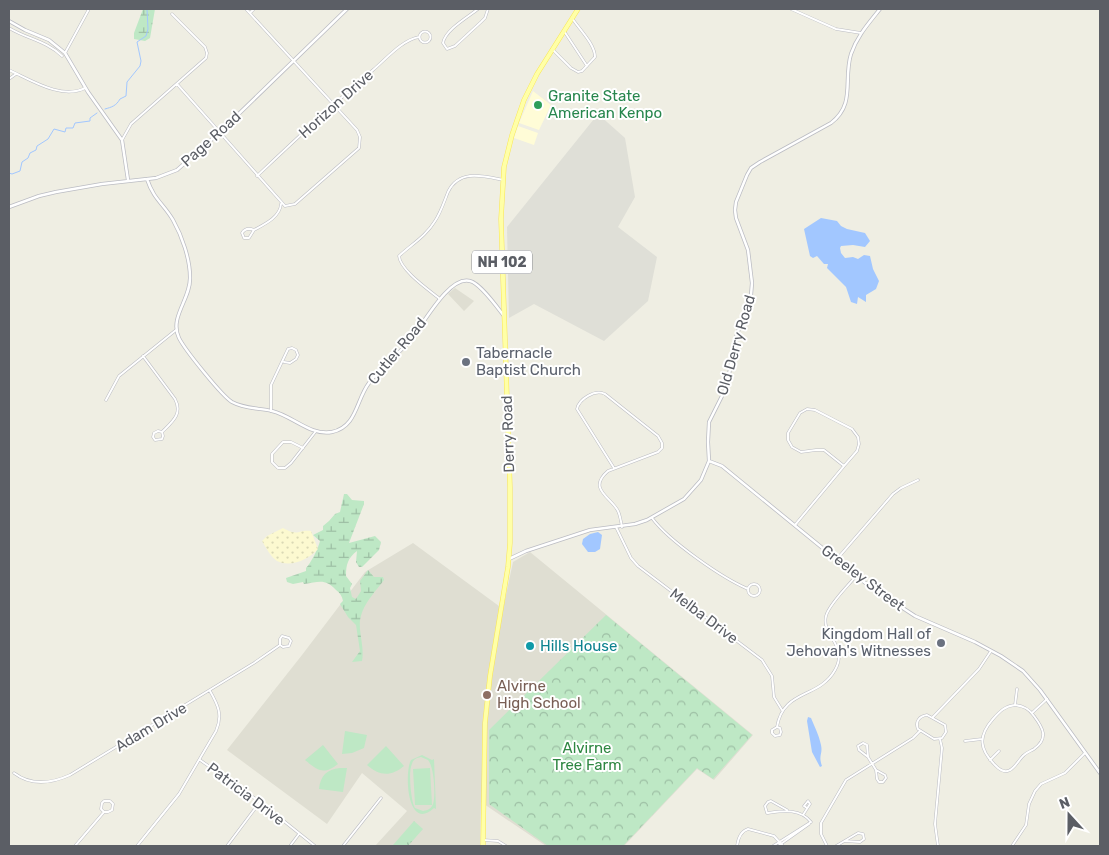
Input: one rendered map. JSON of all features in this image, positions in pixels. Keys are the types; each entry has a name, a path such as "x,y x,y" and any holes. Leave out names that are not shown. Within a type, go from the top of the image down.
{"main road":[{"name":"Derry Road","path":"483,846 485,722 509,559 510,505 501,219 503,180 508,148 521,109 537,74 578,9"}],"street":[{"path":"64,55 89,9"},
{"path":"177,84 281,204 285,206 295,204 359,148 360,137 357,130 295,60 246,9"},
{"path":"250,13 254,9"},
{"name":"Page Road","path":"9,207 56,192 164,176 177,170 219,133 347,9"},
{"path":"478,9 457,24 443,39 442,43 448,49 455,46 485,18 488,9"},
{"path":"791,9 836,29 861,33"},
{"name":"Old Derry Road","path":"509,559 539,546 590,530 640,523 652,518 680,502 692,492 704,475 709,460 709,422 727,386 735,340 750,301 752,287 748,250 736,218 736,202 747,175 756,165 831,123 841,114 847,98 848,65 854,47 861,33 880,9"},
{"path":"122,140 131,124 204,60 207,53 203,45 172,14"},
{"path":"552,49 571,68 578,72 582,71 595,57 595,53 572,18"},
{"path":"9,21 58,46 122,140 128,180"},
{"path":"9,28 24,37 44,42 64,55"},
{"name":"Horizon Drive","path":"257,176 334,104 405,43 412,38 419,37 424,31 430,35 426,42 421,41 419,37"},
{"path":"564,31 587,66"},
{"path":"44,42 45,38"},
{"path":"9,70 45,86 68,92 85,88"},
{"path":"9,79 16,74"},
{"path":"440,299 407,270 399,258 432,226 451,188 458,180 471,175 503,180"},
{"path":"147,179 156,199 178,229 186,252 190,271 189,286 180,310 176,330 185,348 229,400 243,406 284,415 316,432 303,448 285,468 278,468 272,462 272,454 283,442 289,441 303,448"},
{"path":"254,230 247,228 243,230 244,238 250,238 254,230 276,216 281,204"},
{"name":"Cutler Road","path":"316,432 333,432 349,423 370,382 410,341 440,299 456,284 467,280 475,283 504,316"},
{"path":"494,304 503,304"},
{"path":"106,400 118,376 176,330"},
{"path":"271,411 271,385 284,362 288,349 296,350 298,355 296,359 290,363 284,362"},
{"path":"143,356 179,406 177,416 162,432"},
{"path":"614,468 577,409 580,402 598,391 603,392 658,436 662,443 662,448 656,454 614,468 604,475 600,482 600,488 605,497 618,510 622,526"},
{"path":"795,525 844,466 859,447 859,439 856,433 815,410 807,409 800,413 788,432 788,440 792,447 801,452 824,450 844,466"},
{"name":"Greeley Street","path":"709,460 722,466 856,576 915,616 967,638 992,651 1022,671 1034,682 1100,773"},
{"path":"837,559 893,494 918,480"},
{"path":"652,518 687,550 729,580 748,589 751,596 755,596 759,592 755,585 750,586 748,589"},
{"name":"Melba Drive","path":"616,527 631,558 638,566 762,660 772,676 774,697 782,710"},
{"path":"509,552 516,556"},
{"path":"777,727 782,710 794,699 818,688 834,671 838,659 838,651 826,628 826,617 829,610 856,576"},
{"path":"282,636 290,639 290,645 287,647 280,645 279,641 282,636"},
{"name":"Adam Drive","path":"14,773 23,780 34,782 70,776 210,691 280,645"},
{"path":"933,717 979,669 992,651"},
{"path":"1015,705 1017,689"},
{"path":"136,846 174,802 216,731 220,721 218,706 210,691"},
{"path":"1032,713 1047,699"},
{"path":"1015,705 1025,707 1032,713 1041,725 1043,731 1042,738 1035,748 1024,754 1017,765 1010,770 1001,770 990,760 984,750 982,739 986,728 1002,710 1015,705"},
{"path":"926,715 933,717 946,727 946,734 940,739 933,739 920,731 917,726 919,718 926,715"},
{"path":"827,846 820,831 821,823 846,780 913,738 920,731"},
{"path":"938,846 935,824 942,748 940,739"},
{"path":"965,740 982,739"},
{"path":"868,757 867,745 860,743 858,746 859,750 872,763 876,770 877,780 883,782 886,775 876,770"},
{"path":"990,760 999,751"},
{"path":"1012,846 1026,825 1030,800 1035,791 1041,784 1065,773 1085,752"},
{"name":"Patricia Drive","path":"200,760 260,802 315,846"},
{"path":"343,846 381,798"},
{"path":"76,846 104,812 112,810 113,806 110,801 106,800 102,803 101,809 104,812"},
{"path":"778,846 811,822 804,815 787,810 771,801 765,806 765,811 768,813 787,810"},
{"path":"227,846 260,802"},
{"path":"804,815 807,808"},
{"path":"737,846 739,838 748,829 774,836 781,844"},
{"path":"836,846 858,833 864,836 863,841 860,842 845,841"},
{"path":"290,846 300,834"},
{"path":"483,840 498,841 506,846"},
{"path":"774,846 781,844"}],"shaded area":[{"path":"533,91 551,105 539,130 519,123"},
{"path":"598,114 625,138 635,197 618,227 657,257 648,301 604,341 534,304 509,318 507,227"},
{"path":"518,126 538,133 534,145 514,138"},
{"path":"455,288 474,301 464,311 448,294"},
{"name":"Alvirne High School","path":"413,543 503,609 513,562 530,552 753,735 714,780 697,769 624,846 546,846 481,802 480,846 375,846 407,811 362,773 327,824 227,750 365,572"}],"green space":[{"path":"143,9 155,9 150,38 145,41 134,39 134,33"},
{"path":"344,494 347,494 352,500 364,501 349,543 375,536 381,542 379,550 362,567 359,567 356,562 357,551 351,556 347,565 346,576 352,584 350,588 352,597 356,599 361,591 360,581 368,570 374,577 383,577 384,580 367,603 361,615 362,661 352,662 360,651 356,625 348,617 340,604 343,601 340,593 325,582 293,584 287,582 286,578 306,571 320,541 313,535 323,530 323,526 335,514 340,512"},
{"name":"Alvirne Tree Farm","path":"606,615 752,735 713,779 697,768 623,846 548,846 489,804 489,730"},
{"path":"345,731 367,735 364,748 352,753 342,754"},
{"path":"323,745 338,764 329,770 317,769 305,760"},
{"path":"386,746 404,766 399,770 385,774 367,765"},
{"path":"422,755 432,760 434,759 436,809 434,808 425,814 418,813 413,807 410,798 408,776 411,760","holes":["421,757 428,760 433,774 434,800 430,808 423,811 415,808 412,800 410,773 415,759"]},
{"path":"340,768 347,768 343,792 319,789 325,774"},
{"path":"430,768 432,805 415,805 413,769"},
{"path":"414,821 423,829 408,846 394,846 393,845"}],"sand":[{"path":"283,528 295,532 311,531 318,549 310,556 294,563 277,561 262,541 267,536"}],"water":[{"path":"821,218 837,221 847,229 865,233 870,241 865,247 853,245 841,246 840,248 845,258 853,257 858,259 864,255 870,256 873,269 879,281 876,289 866,295 866,302 858,297 857,304 851,302 846,287 827,268 828,264 824,264 817,256 813,258 810,256 804,229"},
{"path":"598,532 602,535 600,549 595,552 588,552 582,544 583,539 590,534"},
{"path":"808,717 811,718 820,741 822,766 820,767 812,752"}],"waterway":[{"path":"105,109 114,106 120,99 126,96 127,82 140,66 141,61 137,42 146,36 148,29 147,9"},
{"path":"9,173 12,174 20,171 22,162 28,158 30,153 36,150 37,146 48,139 54,129 65,132 66,128 73,128 75,123 90,121 90,118 97,113"}],"place":[{"name":"Granite State American Kenpo","path":"538,105"},
{"name":"Tabernacle Baptist Church","path":"466,362"},
{"name":"Kingdom Hall of Jehovah's Witnesses","path":"941,643"},
{"name":"Hills House","path":"530,646"},
{"name":"Alvirne High School","path":"487,695"}]}
